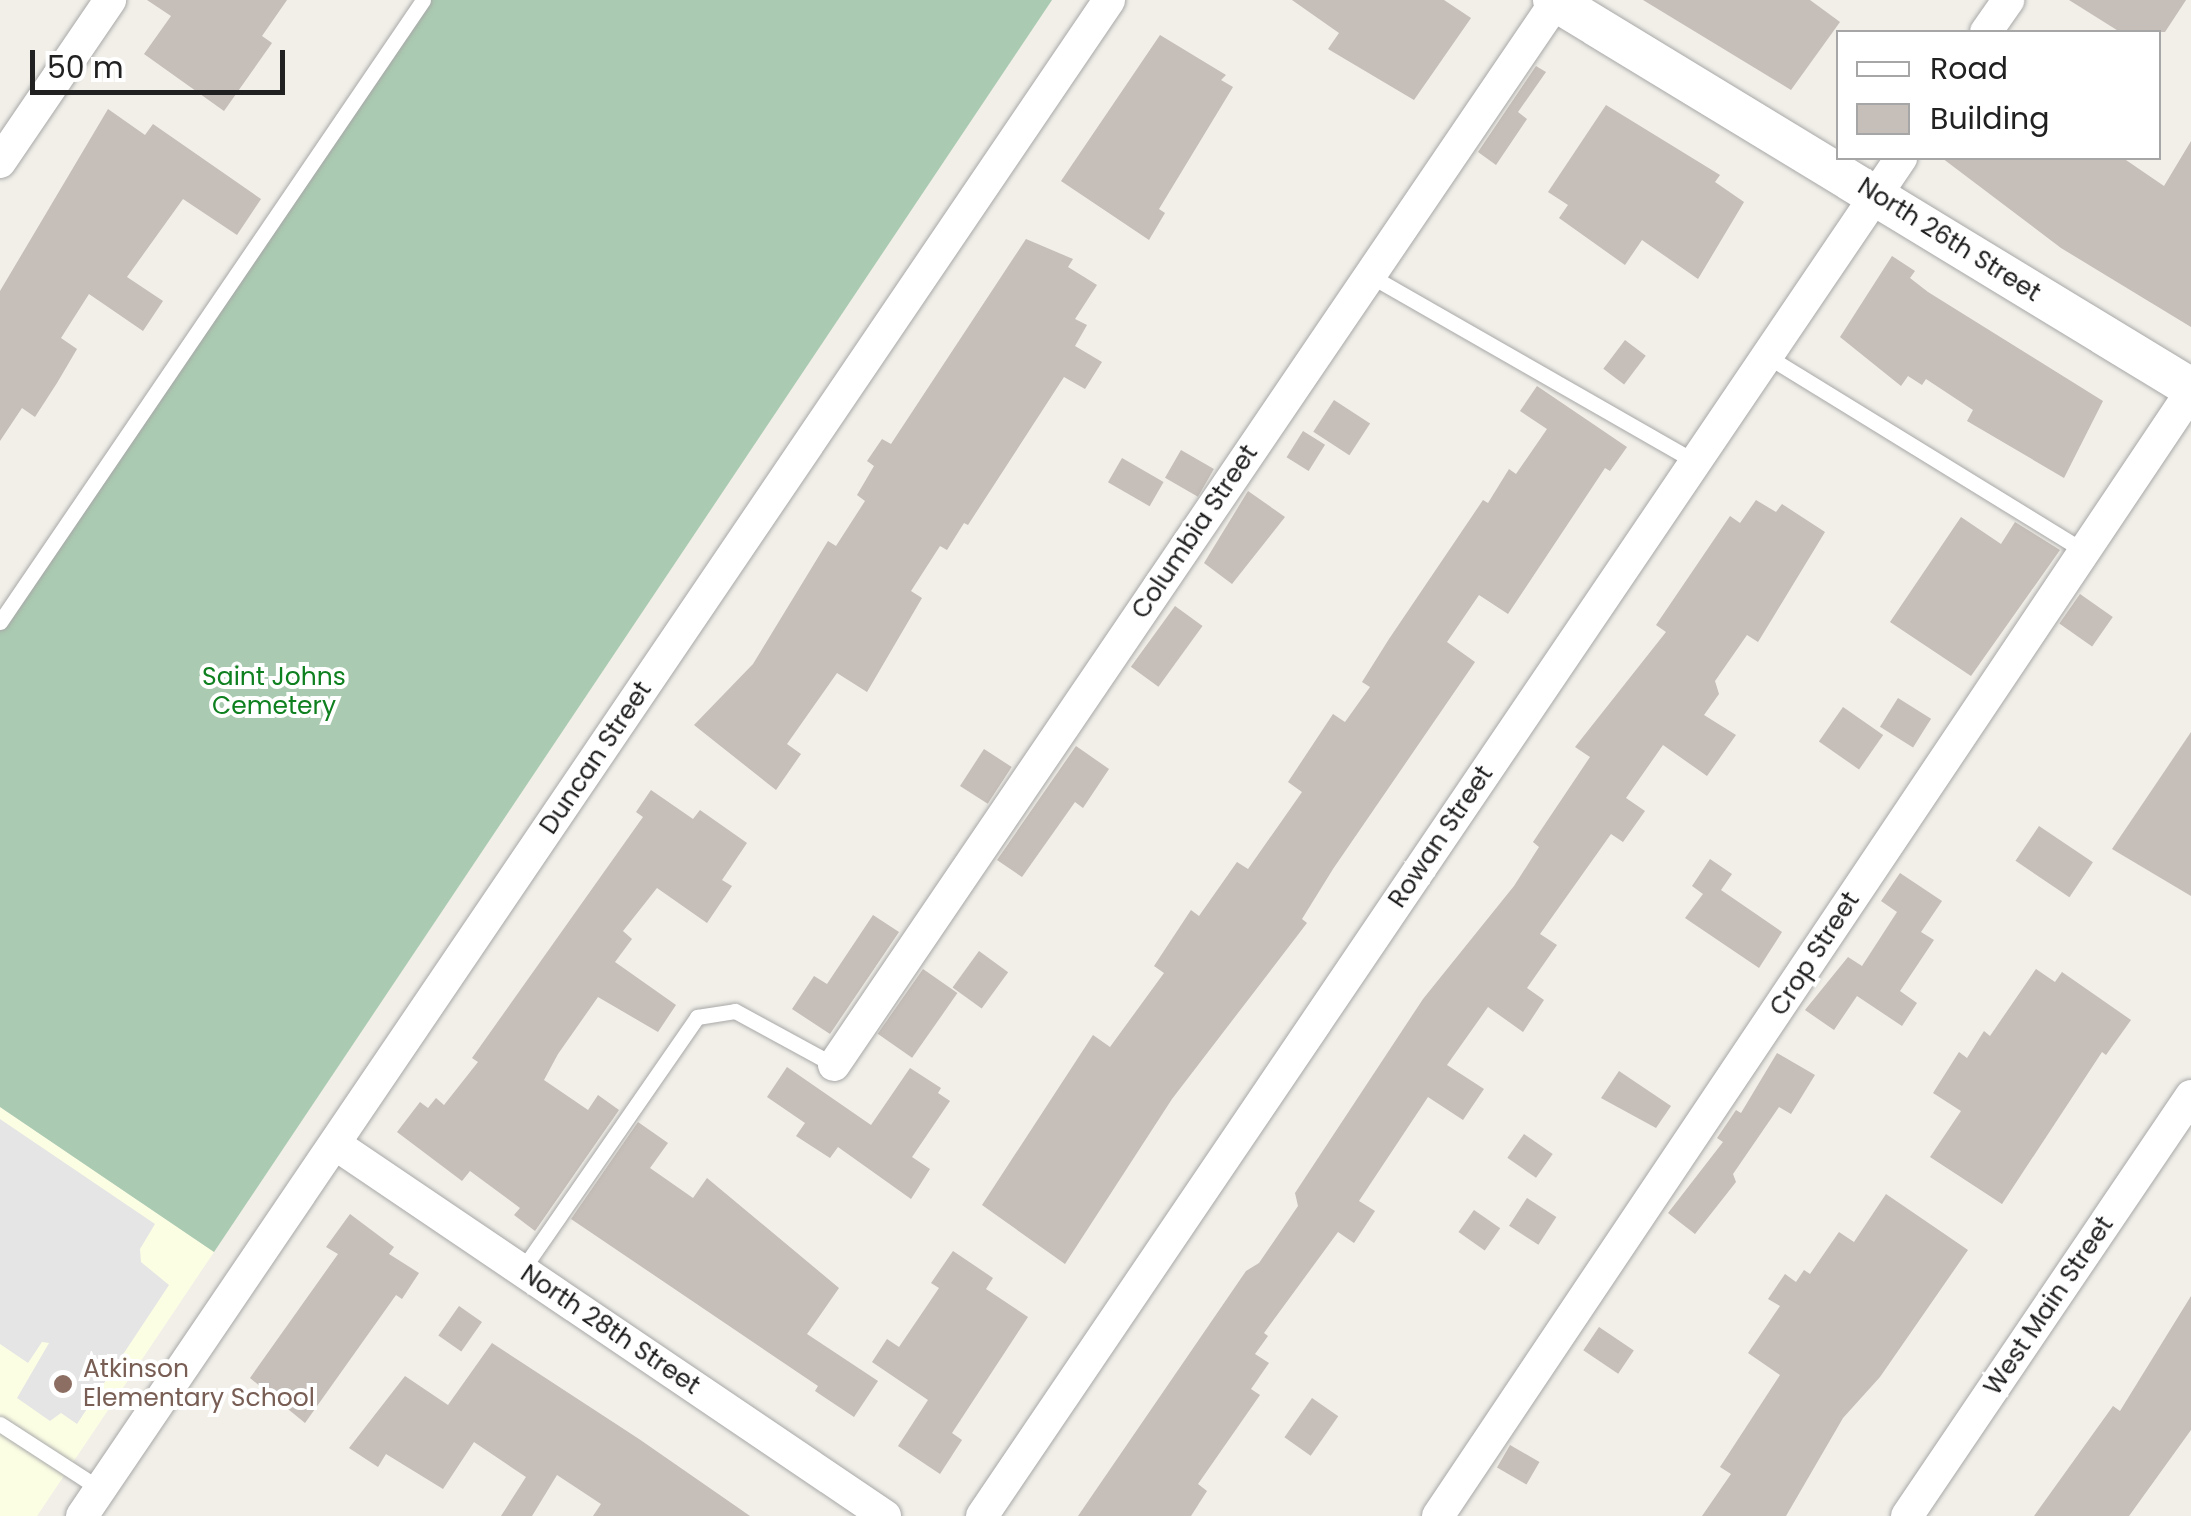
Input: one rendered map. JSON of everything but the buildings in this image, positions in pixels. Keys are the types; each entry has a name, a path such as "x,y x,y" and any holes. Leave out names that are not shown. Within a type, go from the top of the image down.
{"street":[{"path":"0,162 110,0"},
{"name":"Duncan Street","path":"92,1503 1109,0"},
{"path":"1987,30 2008,0"},
{"name":"North 26th Street","path":"1555,1 2191,390"},
{"name":"Columbia Street","path":"834,1065 1555,1"},
{"name":"Rowan Street","path":"982,1516 1901,160"},
{"name":"Crop Street","path":"1438,1516 2191,390"},
{"name":"West Main Street","path":"1908,1516 2191,1096"},
{"name":"North 28th Street","path":"335,1144 885,1516"}],"lane":[{"path":"0,622 423,0"},
{"path":"1370,276 1695,462"},
{"path":"1766,356 2086,552"},
{"path":"522,1270 697,1017 735,1011 834,1065"},
{"path":"0,1424 92,1503"}],"shaded area":[{"name":"Atkinson Elementary School","path":"0,1107 214,1252 37,1516 0,1516"},
{"name":"Atkinson Elementary School","path":"0,1119 155,1224 140,1249 141,1262 169,1285 77,1424 61,1413 50,1421 17,1398 49,1343 42,1342 28,1363 0,1344"}],"green space":[{"name":"Saint Johns Cemetery","path":"430,0 1052,0 214,1252 0,1107 0,630"}],"place":[{"name":"Atkinson Elementary School","path":"63,1384"}]}
